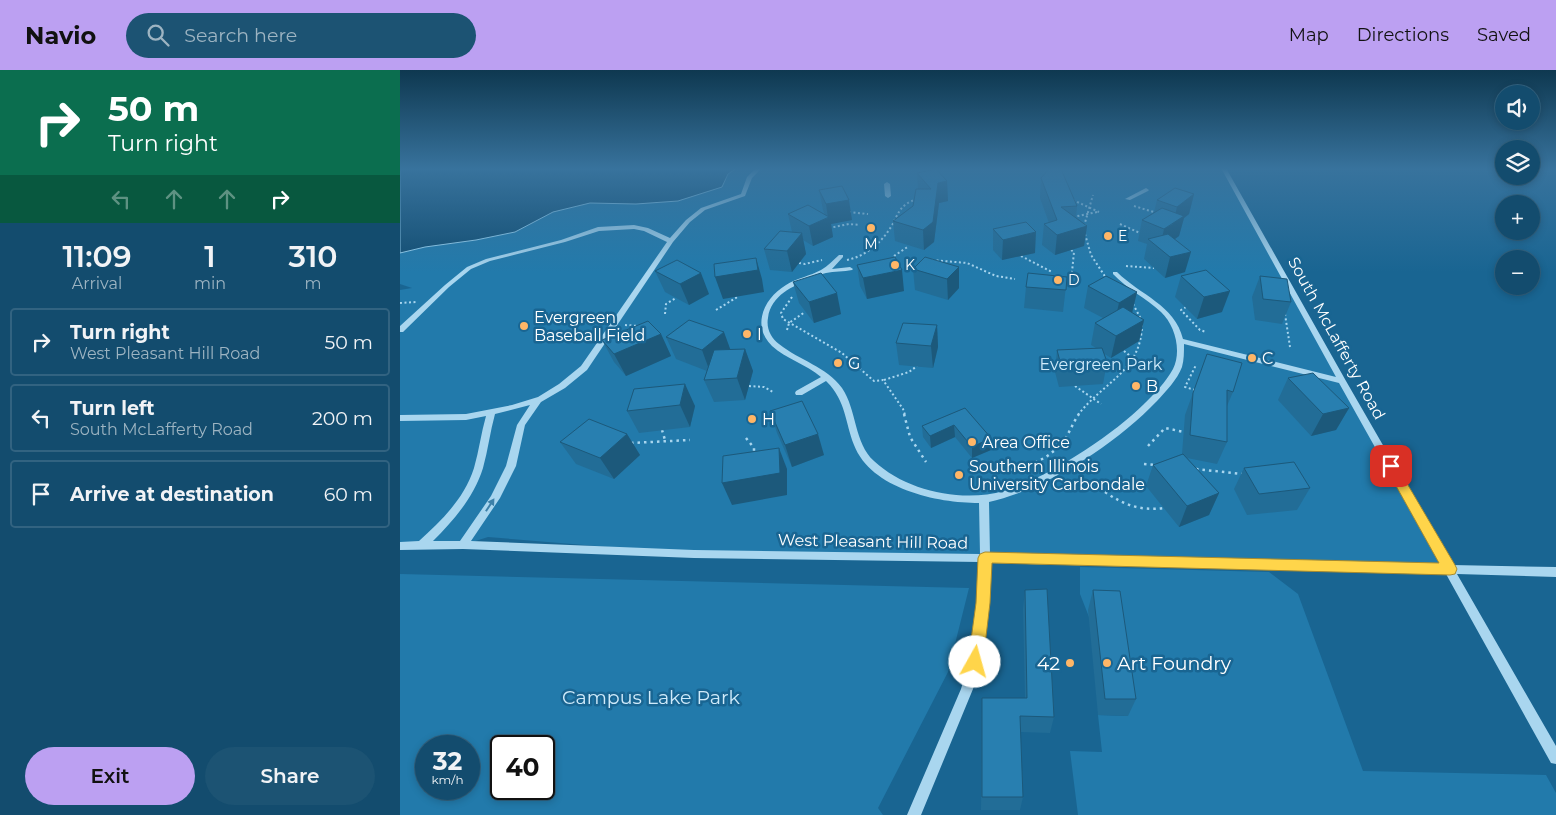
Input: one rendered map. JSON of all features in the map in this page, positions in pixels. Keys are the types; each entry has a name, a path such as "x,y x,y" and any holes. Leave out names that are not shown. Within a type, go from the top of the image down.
{"street":[{"path":"400,418 466,417 513,408 538,400 562,386 584,368 671,241 688,221 703,209 721,203"},
{"name":"South McLafferty Road","path":"1243,203 1556,758"},
{"path":"400,330 469,268 488,260 563,241 598,228 634,227 646,229 671,241"},
{"path":"841,256 829,267 793,283 773,299 764,316 766,336 773,344 826,377 839,390 846,403 860,451 871,464 918,491 951,498 984,499 1006,495 1048,476 1075,461 1122,428 1154,400 1168,382 1178,367 1180,341 1174,325 1152,300 1115,273"},
{"path":"818,272 850,269"},
{"path":"1108,281 1124,281"},
{"path":"1180,341 1342,381"},
{"path":"799,393 826,377"},
{"path":"463,545 499,490 511,466 521,425 538,400"},
{"path":"420,546 452,517 470,490 479,467 492,412"},
{"path":"914,815 973,672 983,603 985,558 984,499"},
{"name":"West Pleasant Hill Road","path":"400,546 463,545 694,554 985,558 1556,572"}],"path":[{"path":"834,270 839,263 862,255 888,231 896,219 896,213 910,203"},
{"path":"1071,218 1099,212 1078,203"},
{"path":"1090,203 1084,223 1086,239 1091,255 1108,281"},
{"path":"1134,206 1161,215"},
{"path":"849,212 868,214"},
{"path":"896,219 903,218"},
{"path":"828,228 849,224 860,225"},
{"path":"1120,224 1146,235"},
{"path":"894,256 909,246"},
{"path":"1071,250 1074,252 1072,272"},
{"path":"1021,256 1028,261 1044,266 1052,272"},
{"path":"799,263 815,262 828,257"},
{"path":"931,260 966,263 996,276 1015,279"},
{"path":"1126,266 1154,268"},
{"path":"794,295 788,300 781,313 783,319 838,349 855,362 874,381 884,380 909,372 917,366"},
{"path":"716,310 740,296"},
{"path":"665,314 666,304 676,298"},
{"path":"978,468 993,472 1043,459 1060,446 1069,434 1079,412 1129,365 1133,358 1143,331 1139,314 1132,302"},
{"path":"1186,308 1180,310 1200,330 1206,332"},
{"path":"1280,311 1284,312 1290,347"},
{"path":"787,330 789,322 805,312"},
{"path":"614,325 643,326"},
{"path":"1124,351 1141,365"},
{"path":"1195,390 1185,387 1196,365"},
{"path":"884,380 903,409 910,437 926,462"},
{"path":"749,386 764,387 773,392"},
{"path":"1075,386 1101,404"},
{"path":"1148,446 1165,428 1184,432"},
{"path":"662,430 665,440"},
{"path":"746,438 754,448 754,461"},
{"path":"627,444 665,440 690,440"},
{"path":"754,454 762,453"},
{"path":"1144,464 1163,466"},
{"path":"1191,469 1247,474"},
{"path":"1105,492 1121,504 1133,509 1149,510 1164,508"}],"green space":[{"name":"Evergreen Park","path":"590,203 1243,203 1342,381 1450,569 694,554 488,537 463,545 400,544 400,290 412,288 400,284 400,253 515,232 553,212"},
{"path":"1080,567 1269,572 1298,594 1363,771 1546,775 1556,793 1556,815 1078,815 1070,751 1102,752 1098,715 1128,716 1080,594"},
{"name":"Campus Lake Park","path":"400,574 969,588 948,672 878,808 883,815 400,815"}],"shaded area":[{"path":"400,203 653,203 590,203 553,212 515,232 400,253"}],"building":[{"path":"914,203 935,203 933,222 923,230 893,221 913,206"},
{"path":"1050,203 1076,203 1077,206 1061,207 1087,226 1057,235 1044,224 1057,220"},
{"path":"1165,203 1183,203 1177,207"},
{"path":"808,205 829,217 809,226 788,214"},
{"path":"1162,208 1184,216 1164,229 1142,220"},
{"path":"1026,222 1036,232 1003,240 993,229"},
{"path":"780,231 802,233 787,251 764,249"},
{"path":"1168,234 1191,252 1170,257 1148,239"},
{"path":"895,257 902,270 863,278 857,265"},
{"path":"925,257 959,267 947,279 913,269"},
{"path":"756,258 758,270 715,277 714,264"},
{"path":"677,260 701,273 680,284 655,271"},
{"path":"1206,270 1230,291 1204,297 1181,276"},
{"path":"821,273 837,293 809,302 793,282"},
{"path":"1028,273 1067,277 1066,290 1026,287"},
{"path":"1106,276 1137,292 1119,303 1088,286"},
{"path":"1260,276 1287,279 1291,302 1263,299"},
{"path":"1123,307 1144,320 1116,336 1095,323"},
{"path":"689,320 724,332 702,350 666,337"},
{"path":"648,321 661,334 614,354 602,340"},
{"path":"903,323 937,325 931,346 896,343"},
{"path":"1102,348 1107,362 1061,365 1057,350"},
{"path":"745,349 737,378 704,380 714,350"},
{"path":"1207,354 1242,363 1233,392 1227,390 1227,442 1190,435 1193,393"},
{"path":"1313,373 1349,408 1323,414 1288,378"},
{"path":"685,384 680,405 627,411 634,389"},
{"path":"802,401 818,434 785,445 770,411"},
{"path":"965,408 991,438 972,447 954,425 930,436 922,426"},
{"path":"589,419 627,434 600,458 560,442"},
{"path":"779,448 780,473 722,483 723,456"},
{"path":"1183,454 1219,493 1187,506 1153,465"},
{"path":"1294,462 1310,488 1259,494 1244,468"},
{"path":"1047,589 1054,717 1020,716 1023,797 982,797 982,698 1027,698 1025,590"},
{"path":"1093,590 1120,591 1136,699 1105,699"}],"place":[{"name":"M","path":"871,228"},
{"name":"E","path":"1108,236"},
{"name":"K","path":"895,265"},
{"name":"D","path":"1058,280"},
{"name":"Evergreen Baseball Field","path":"524,326"},
{"name":"I","path":"747,334"},
{"name":"C","path":"1252,358"},
{"name":"G","path":"838,363"},
{"name":"B","path":"1136,386"},
{"name":"H","path":"752,419"},
{"name":"Area Office","path":"972,442"},
{"name":"Southern Illinois University Carbondale","path":"959,475"},
{"name":"42","path":"1070,663"},
{"name":"Art Foundry","path":"1107,663"}],"route":[{"path":"975,662 983,603 985,558 1450,569 1391,466"}]}
